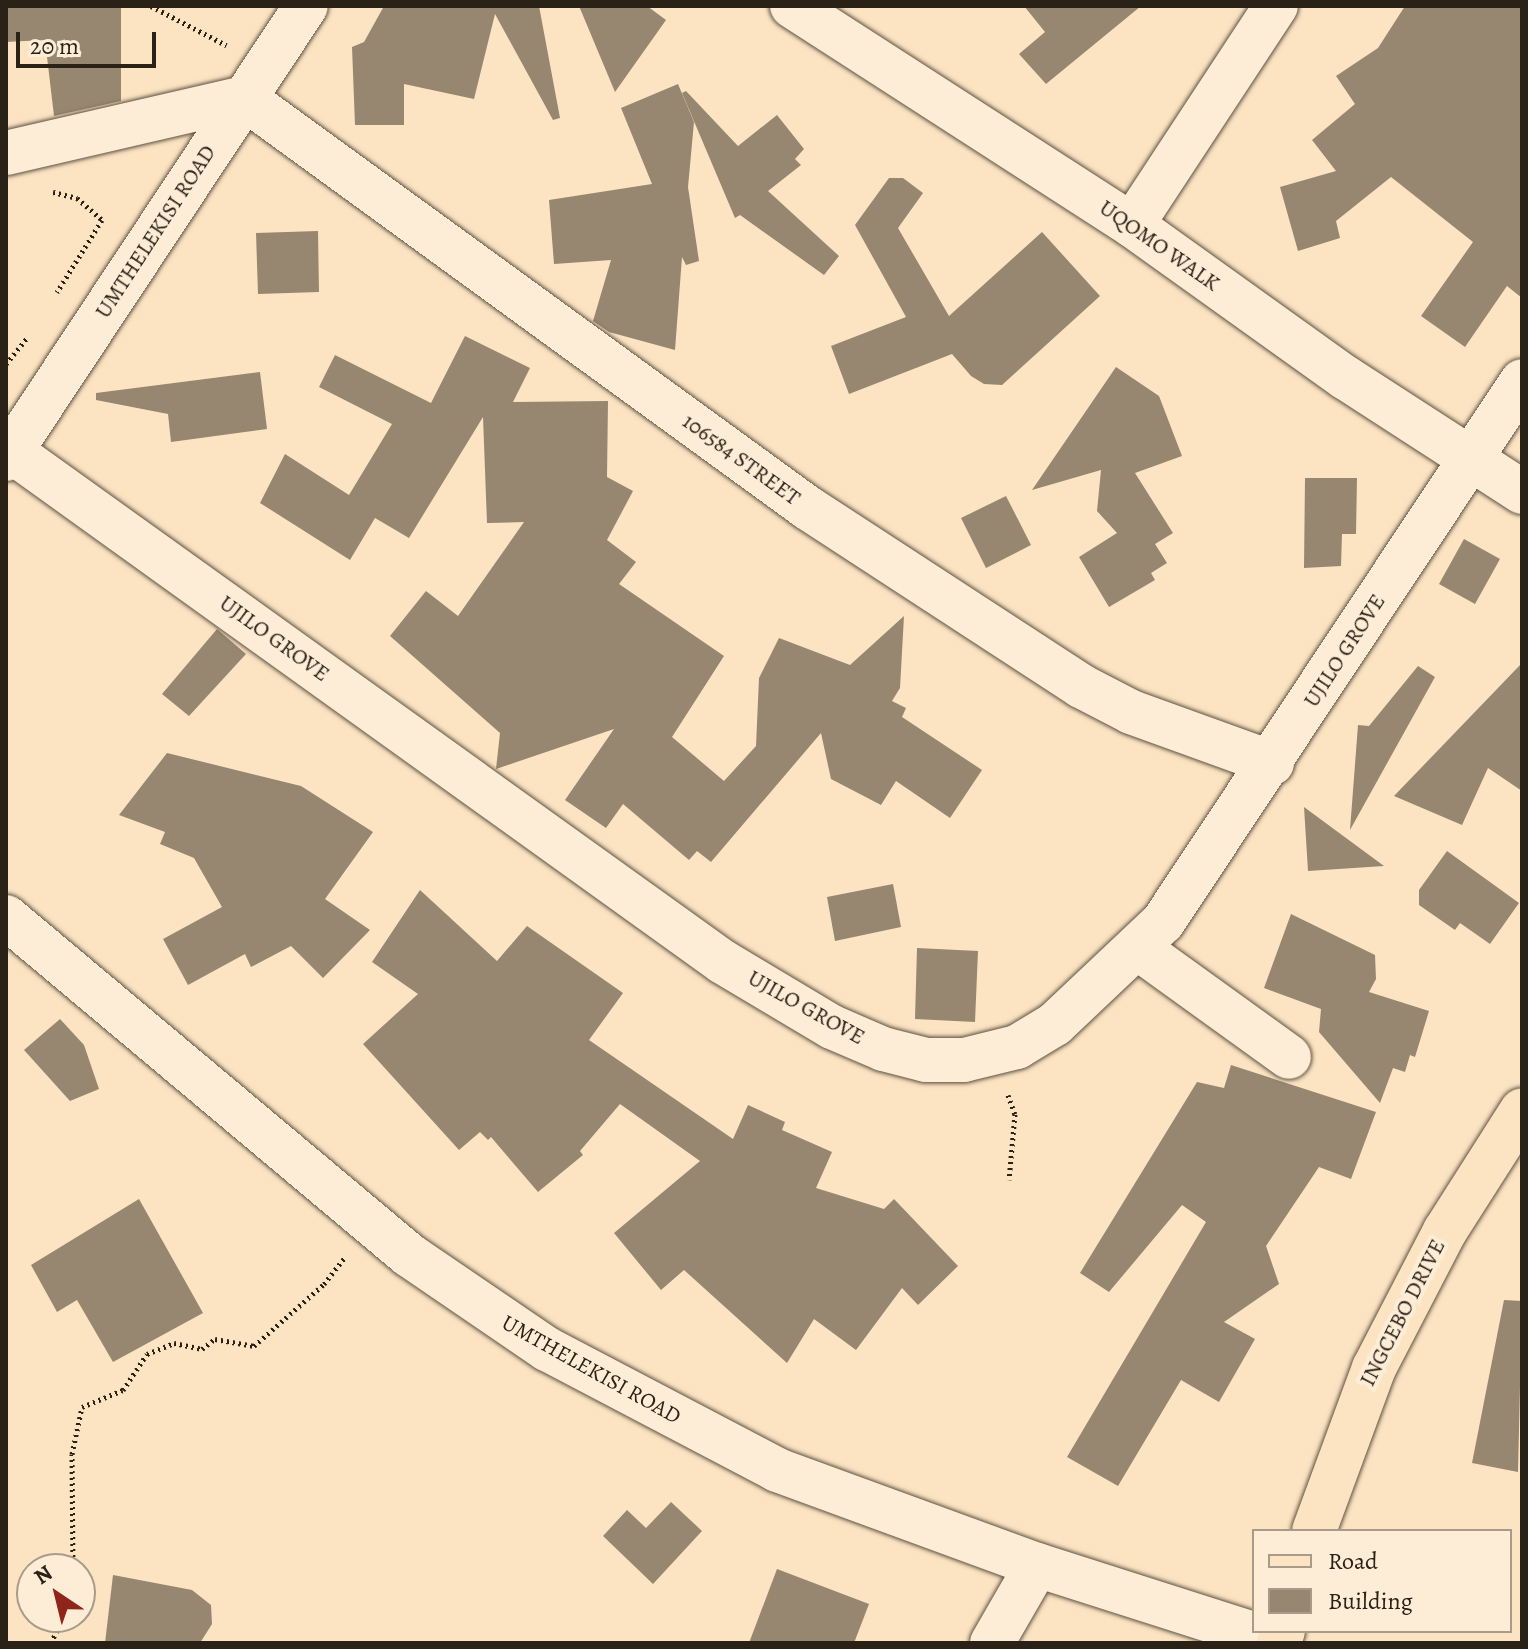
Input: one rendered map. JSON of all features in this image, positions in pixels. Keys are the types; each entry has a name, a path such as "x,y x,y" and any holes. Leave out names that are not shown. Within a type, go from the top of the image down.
{"main road":[{"name":"INGCEBO DRIVE","path":"1315,1529 1374,1368 1445,1231 1522,1110"}],"street":[{"name":"UMTHELEKISI ROAD","path":"8,454 306,6"},
{"name":"UQOMO WALK","path":"792,6 1132,225 1346,378 1522,492"},
{"path":"1132,225 1276,6"},
{"path":"16,151 255,81"},
{"name":"106584 STREET","path":"255,81 808,508 1055,669 1131,712 1272,763"},
{"name":"UJILO GROVE","path":"8,454 723,962 832,1027 883,1049 926,1060 1017,1047 1055,1024 1163,922 1272,763 1522,381"},
{"name":"UMTHELEKISI ROAD","path":"6,917 456,1292 662,1412 777,1470 1037,1565 1279,1642"},
{"path":"1138,948 1289,1057"},
{"path":"992,1643 1037,1565"}],"path":[{"path":"151,6 255,81"},
{"path":"16,151 37,188 77,198 102,220 49,306"},
{"path":"6,364 33,330"},
{"path":"993,1052 1015,1114 1009,1180"},
{"path":"73,1553 72,1454 82,1407 123,1390 147,1354 174,1343 202,1349 215,1339 254,1346 324,1284 371,1223"}],"building":[{"path":"6,6 121,6 121,101 54,116 45,40 6,42"},
{"path":"384,6 539,6 560,118 553,120 495,14 474,99 404,84 404,125 355,125 352,47 364,42"},
{"path":"579,6 647,6 666,20 615,92"},
{"path":"1024,6 1141,6 1046,84 1019,54 1045,32"},
{"path":"1405,6 1522,6 1522,298 1507,286 1465,347 1421,316 1473,242 1391,177 1336,221 1340,238 1298,251 1280,187 1336,171 1312,140 1355,104 1336,76 1378,48"},
{"path":"678,84 694,122 688,187 699,261 686,265 682,257 675,350 609,332 593,321 611,260 554,264 549,200 652,184 621,108"},
{"path":"686,91 738,146 777,115 804,149 795,159 801,165 768,191 839,256 824,275 740,215 735,218 682,93"},
{"path":"889,178 903,178 923,193 898,228 949,316 1042,232 1100,296 1002,385 984,384 971,376 952,354 849,394 831,346 906,317 855,225"},
{"path":"318,231 319,292 258,294 256,233"},
{"path":"465,336 530,368 513,402 608,401 607,477 633,491 607,540 636,562 619,584 724,656 672,737 724,781 756,746 759,678 779,638 850,665 904,616 900,688 892,701 906,708 902,717 982,770 950,818 896,781 881,805 831,779 821,733 711,862 697,851 689,860 623,804 606,828 565,800 614,729 496,769 500,733 390,636 426,591 458,616 524,522 487,523 483,417 409,538 375,518 350,560 260,503 285,454 349,495 392,424 319,387 335,355 431,403"},
{"path":"1116,367 1159,396 1182,456 1135,473 1173,533 1155,544 1167,563 1151,573 1155,580 1109,607 1079,557 1117,533 1097,511 1101,470 1032,490"},
{"path":"260,372 267,429 171,442 168,414 96,400 96,393"},
{"path":"1305,478 1357,478 1356,534 1342,534 1341,566 1304,568"},
{"path":"1006,496 1031,545 986,568 961,518"},
{"path":"1464,539 1500,559 1475,604 1439,584"},
{"path":"217,629 246,654 189,716 162,694"},
{"path":"1522,663 1522,791 1488,768 1462,825 1394,796"},
{"path":"1418,666 1435,677 1350,830 1358,725 1369,726"},
{"path":"167,753 301,786 373,832 325,899 370,930 323,978 291,946 251,967 245,954 188,985 163,939 222,907 194,858 160,844 165,832 119,815"},
{"path":"1304,807 1384,866 1308,871"},
{"path":"1447,851 1519,903 1490,944 1460,923 1455,930 1419,905 1419,890"},
{"path":"893,884 901,927 835,941 827,897"},
{"path":"420,890 497,961 527,926 623,993 589,1040 733,1139 748,1105 785,1122 782,1130 832,1152 816,1188 884,1209 894,1199 958,1266 918,1305 902,1288 856,1350 814,1319 787,1363 684,1270 661,1290 614,1233 700,1161 620,1104 580,1151 583,1155 538,1192 491,1137 488,1140 480,1132 459,1150 363,1044 418,994 372,962"},
{"path":"1291,914 1375,955 1376,979 1369,992 1429,1011 1415,1057 1410,1055 1405,1072 1393,1068 1380,1103 1319,1032 1321,1009 1264,988"},
{"path":"917,948 978,951 975,1022 915,1019"},
{"path":"60,1019 84,1045 99,1089 70,1101 24,1050"},
{"path":"1231,1065 1376,1112 1351,1179 1319,1167 1266,1246 1279,1284 1224,1322 1255,1339 1219,1402 1181,1380 1118,1486 1067,1457 1206,1222 1182,1205 1109,1292 1080,1273 1197,1082 1224,1088"},
{"path":"139,1199 203,1313 113,1362 77,1300 57,1312 31,1265"},
{"path":"1504,1300 1522,1301 1518,1472 1472,1463"},
{"path":"671,1502 702,1531 653,1584 603,1536 627,1510 646,1528"},
{"path":"777,1569 869,1604 854,1643 749,1643"},
{"path":"113,1575 192,1590 211,1605 212,1624 200,1643 105,1643"}]}
